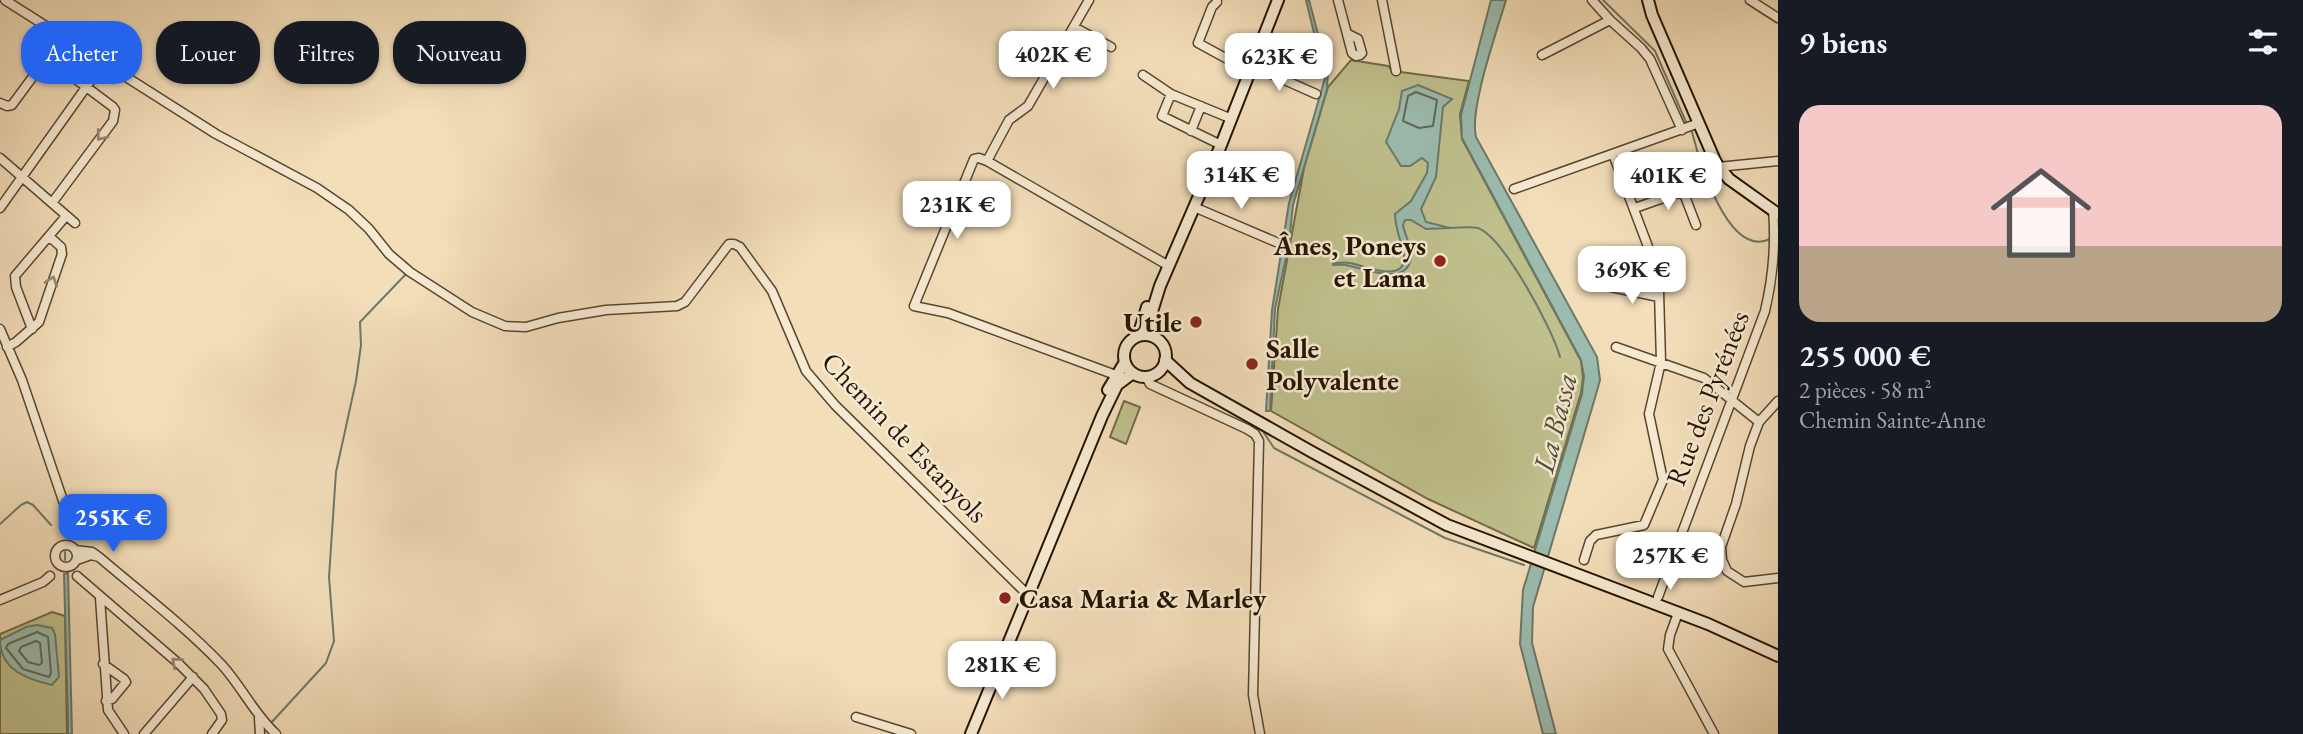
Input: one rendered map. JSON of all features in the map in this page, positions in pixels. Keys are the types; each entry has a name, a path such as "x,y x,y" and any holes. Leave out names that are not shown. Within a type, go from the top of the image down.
{"main road":[{"path":"1138,336 1144,314 1160,286 1232,119 1278,0"},
{"path":"1648,0 1652,15 1718,167 1728,178 1775,212"},
{"path":"1160,286 1149,329 1152,336 1164,347 1166,360 1190,383 1447,525 1678,612 1778,656"},
{"path":"971,734 1102,416 1105,397 1124,375 1125,349 1132,339 1138,336 1152,336"},
{"path":"1151,375 1166,360"},
{"path":"1124,375 1151,375 1190,383"}],"street":[{"name":"Chemin de Estanyols","path":"5,0 39,21"},
{"path":"983,159 1009,120 1028,106 1089,0"},
{"path":"1338,0 1348,34"},
{"path":"1382,0 1395,71"},
{"path":"1592,0 1650,59 1682,130"},
{"path":"1751,0 1778,18"},
{"path":"1217,1 1198,43 1252,69 1316,94"},
{"path":"1542,55 1609,20"},
{"path":"1074,27 1111,47"},
{"path":"0,103 12,105 40,67 48,63 57,65 113,107 115,117 51,203"},
{"path":"1143,75 1171,93 1232,119"},
{"path":"0,208 88,84"},
{"name":"Chemin de Estanyols","path":"138,84 216,134 317,188 349,210 389,254 410,272 472,312 505,326 526,327 606,310 677,306 685,302 729,244 740,247 761,272 772,291 806,371 855,424 1029,596"},
{"path":"1171,93 1162,117 1221,145"},
{"path":"1191,131 1201,106"},
{"path":"1514,189 1699,124"},
{"path":"1584,560 1590,541 1596,535 1639,528 1647,522 1663,480 1649,414 1661,362 1656,271 1635,208 1613,155"},
{"path":"0,158 75,223"},
{"path":"1124,375 948,313 914,306 974,159 983,159 1169,266"},
{"path":"1718,167 1778,161"},
{"path":"1635,208 1684,191 1696,225"},
{"path":"1194,207 1276,242"},
{"name":"Rue des Pyrénées","path":"1657,597 1730,399 1757,335 1773,275 1775,212"},
{"path":"33,329 16,287 15,276 66,216"},
{"path":"7,347 39,322 62,254 61,247 52,239 47,239"},
{"path":"1611,287 1659,297"},
{"path":"0,329 22,380 74,533 76,542 71,548 67,564"},
{"path":"1616,347 1704,378 1759,422"},
{"path":"1151,375 1150,384 1247,429 1255,434 1259,441 1253,695 1260,734"},
{"path":"1778,401 1759,422 1721,547 1722,560 1727,571 1744,582 1778,578"},
{"path":"212,734 222,720 221,714 193,677 77,576 55,554 59,548 92,552 210,652 228,671 259,718 276,734"},
{"path":"0,600 43,582 67,564 91,555 99,557"},
{"path":"100,598 108,710 124,734"},
{"path":"101,610 113,609"},
{"path":"1678,612 1668,649 1714,734"},
{"path":"103,664 126,682 112,699 107,701"},
{"path":"144,734 193,677"},
{"path":"856,717 911,734"},
{"path":"259,718 260,734"}],"green space":[{"path":"1351,60 1388,66 1393,71 1469,81 1460,114 1462,139 1581,361 1581,393 1534,548 1428,499 1271,411 1278,309 1304,168 1328,87"},
{"path":"1124,401 1140,407 1126,444 1110,437"},
{"path":"52,612 65,616 67,734 0,734 0,634"}],"water":[{"path":"1306,0 1309,0 1328,72 1327,89 1293,205 1289,243 1275,309 1270,411 1266,411 1272,310 1289,203 1325,78"},
{"path":"1491,0 1506,0 1476,108 1476,137 1597,357 1600,380 1533,607 1532,643 1556,734 1543,734 1520,644 1523,590 1582,394 1584,376 1581,360 1462,138 1461,115"},
{"path":"1418,85 1452,99 1443,107 1436,177 1421,209 1426,222 1450,228 1426,229 1411,220 1405,220 1403,225 1411,257 1408,266 1395,274 1333,265 1348,263 1390,272 1402,266 1404,258 1395,214 1411,201 1427,173 1428,163 1422,158 1410,166 1401,166 1386,142 1399,109 1402,91"},
{"path":"68,573 72,734 68,734 64,574"},
{"path":"37,625 52,628 55,634 59,677 52,685 17,672 10,666 1,650 0,640 26,627"}],"waterway":[{"path":"1603,0 1655,51 1686,122"},
{"path":"1692,132 1709,183 1729,221 1741,235 1755,241 1770,239"},
{"name":"La Bassa","path":"1450,228 1478,228 1489,235 1501,249 1538,307 1560,357"},
{"path":"271,723 326,663 334,641 329,577 336,472 356,381 361,345 360,322 407,273"},
{"path":"1264,433 1274,448 1445,538 1524,565"},
{"path":"0,524 27,502 51,525"},
{"path":"65,552 65,560"}],"place":[{"name":"Ânes, Poneys et Lama","path":"1440,261"},
{"name":"Utile","path":"1196,322"},
{"name":"Salle Polyvalente","path":"1252,364"},
{"name":"Casa Maria & Marley","path":"1005,598"}]}
